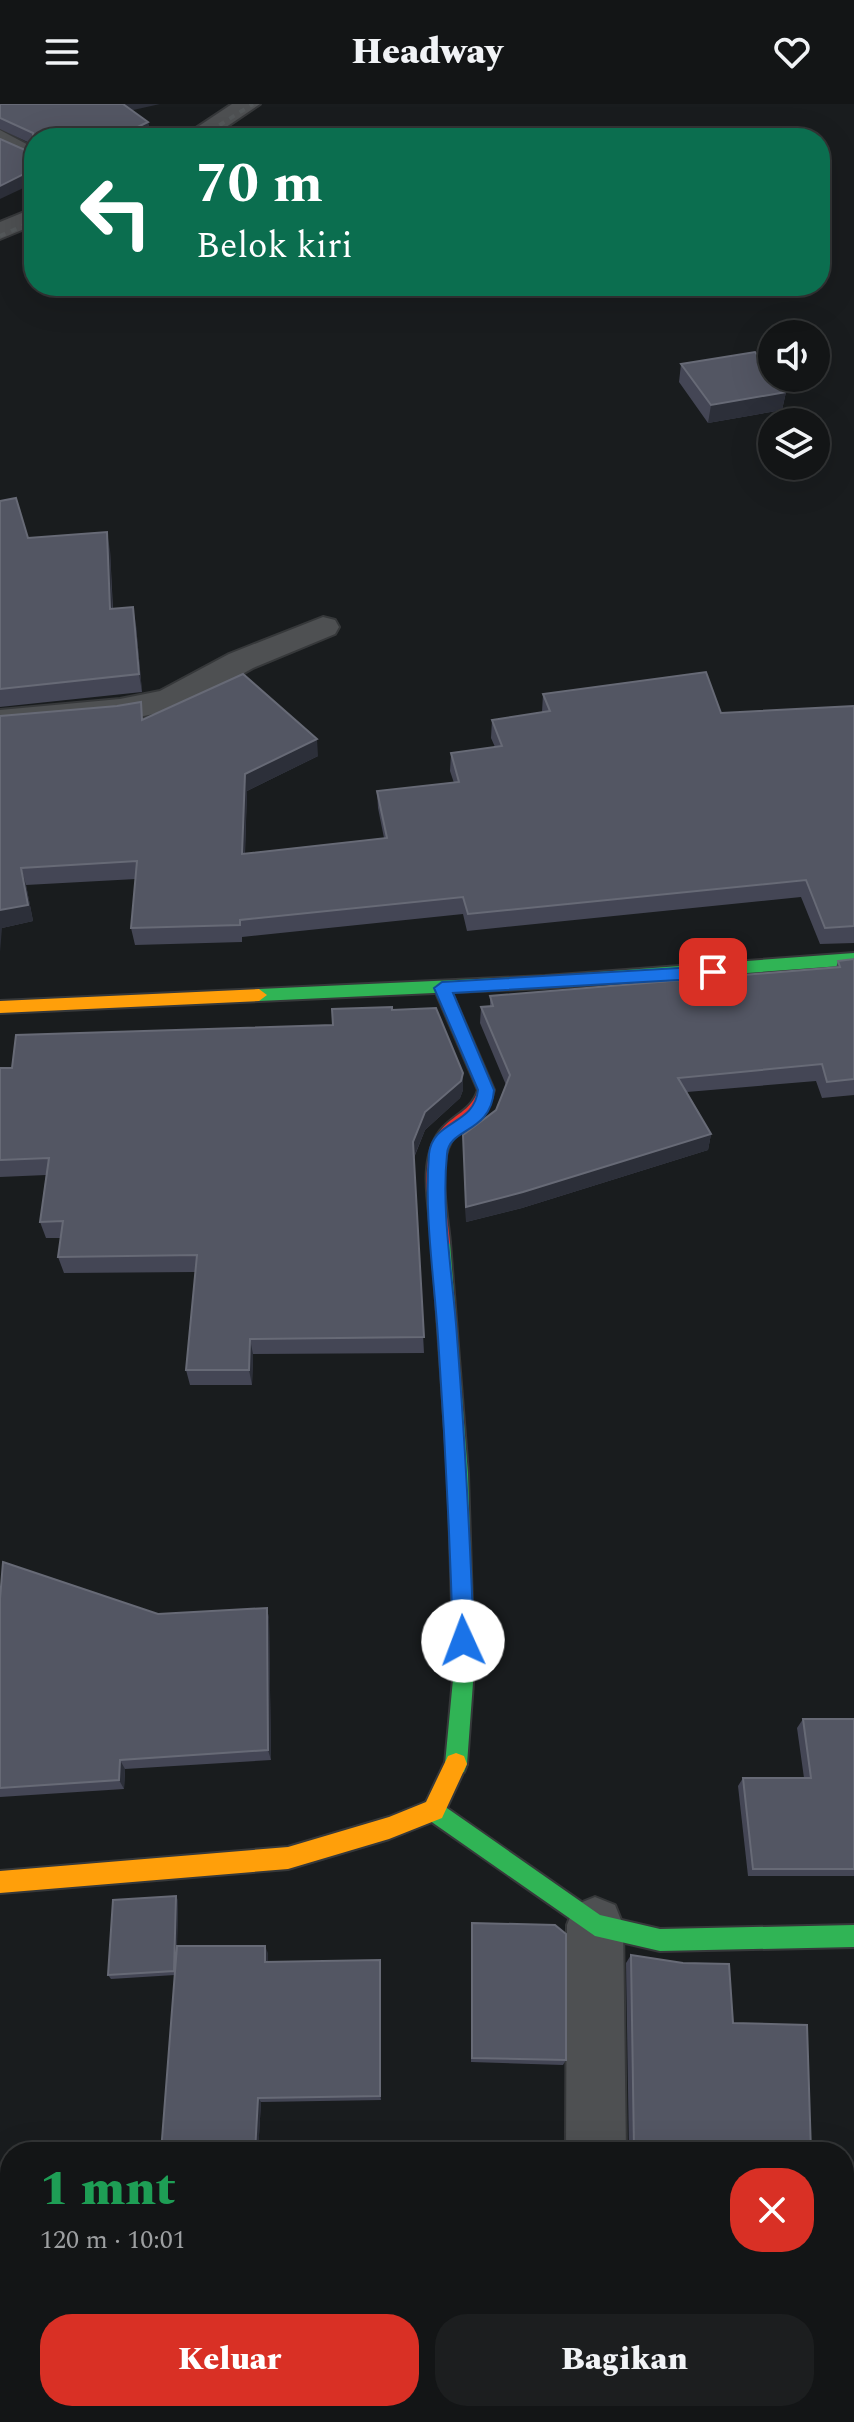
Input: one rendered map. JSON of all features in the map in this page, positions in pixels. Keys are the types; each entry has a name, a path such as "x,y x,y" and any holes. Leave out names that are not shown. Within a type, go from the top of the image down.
{"street":[{"path":"209,128 248,104"},
{"path":"0,137 24,152"},
{"path":"0,231 24,220"},
{"path":"0,721 120,710 170,700 241,661 323,627"},
{"path":"0,1007 232,994 442,988 713,972 854,959"},
{"path":"0,1882 288,1858 389,1828 434,1810 455,1771 464,1669 458,1474 439,1207 438,1150 446,1135 476,1117 485,1106 486,1090 442,988"},
{"path":"434,1810 595,1925 660,1940 854,1936"},
{"path":"595,1925 596,2142"}],"building":[{"path":"0,104 123,104 148,122 136,128 24,129 0,118"},
{"path":"0,139 24,150 24,174 0,186"},
{"path":"755,352 758,356 758,392 786,392 711,405 681,364"},
{"path":"16,498 28,538 107,532 110,609 133,607 139,674 0,689 0,501"},
{"path":"706,672 721,713 854,706 854,926 825,928 806,880 468,914 463,897 240,920 240,925 131,928 137,861 21,868 28,905 0,910 0,716 141,702 142,720 243,674 317,739 245,774 242,854 387,838 377,791 459,782 451,753 502,746 492,720 550,711 543,694"},
{"path":"854,959 854,1079 827,1082 822,1064 678,1078 711,1134 466,1207 463,1135 496,1110 510,1075 481,1007 493,1006 490,996 840,967 838,961"},
{"path":"392,1007 392,1010 436,1008 463,1073 461,1081 425,1112 413,1142 424,1337 250,1339 249,1370 186,1370 197,1255 58,1257 63,1221 40,1222 49,1158 0,1160 0,1068 12,1068 16,1035 333,1025 332,1009"},
{"path":"3,1562 158,1614 267,1608 268,1750 120,1760 119,1780 0,1788 0,1599"},
{"path":"803,1719 854,1719 854,1869 753,1869 743,1778 811,1778"},
{"path":"176,1896 174,1971 108,1975 113,1900"},
{"path":"472,1923 555,1925 566,1934 566,2060 472,2058"},
{"path":"177,1946 265,1946 265,1962 380,1960 380,2096 258,2098 256,2142 162,2142"},
{"path":"631,1955 683,1963 729,1964 733,2023 807,2025 811,2142 634,2142"}],"railway":[{"path":"215,128 253,104"},
{"path":"0,236 24,225"}],"traffic: fast":[{"path":"259,995 545,982 854,959"},
{"path":"441,1243 458,1474 464,1669 456,1764"},
{"path":"434,1810 595,1925 660,1940 854,1936"}],"traffic: slow":[{"path":"0,1007 259,995"},
{"path":"0,1882 288,1858 389,1828 434,1810 456,1764"}],"traffic: jam":[{"path":"441,1243 437,1158 446,1136 475,1113 486,1090 442,988"}],"route":[{"path":"463,1641 458,1474 437,1181 438,1150 446,1135 476,1117 485,1106 486,1090 442,988 713,972"}]}
